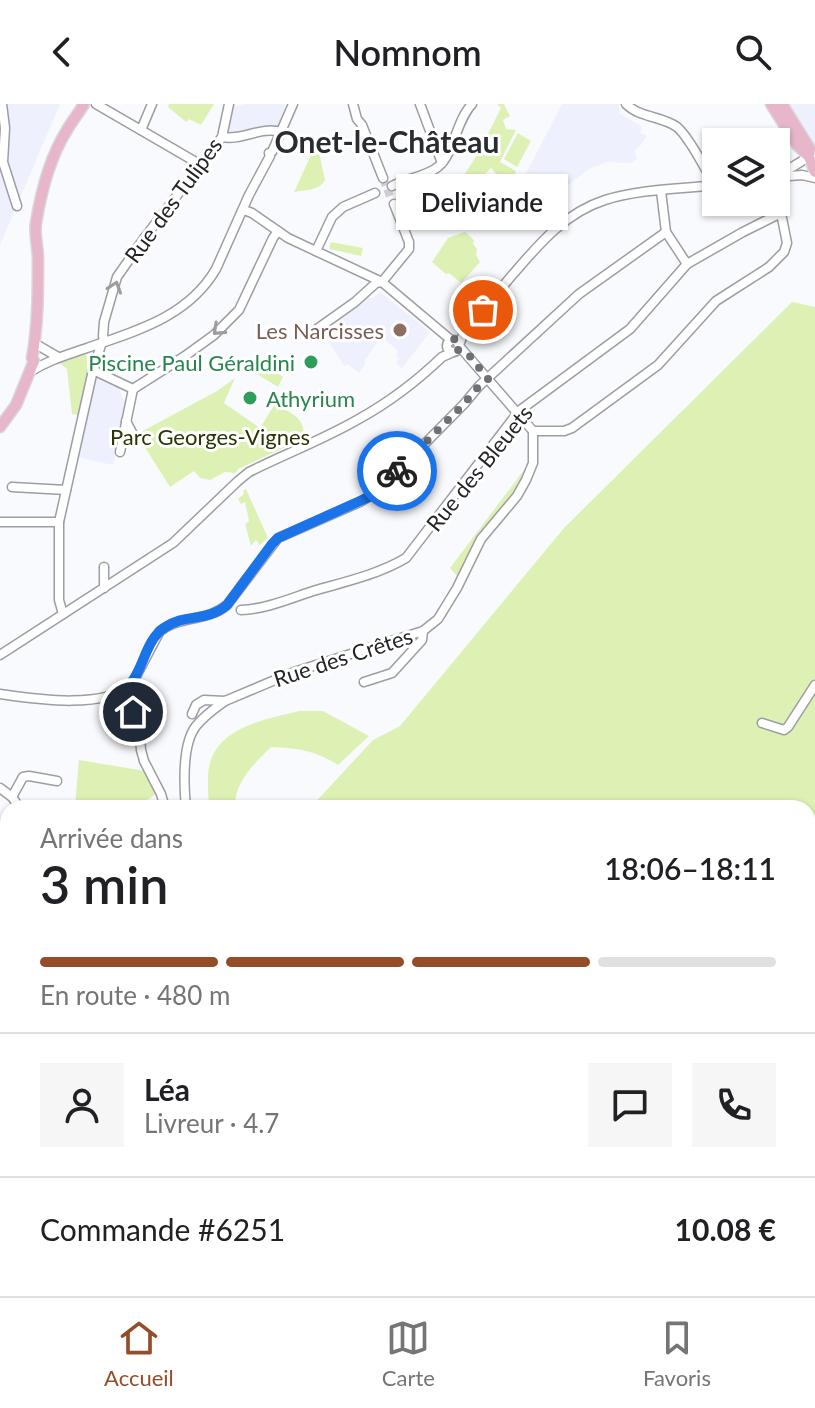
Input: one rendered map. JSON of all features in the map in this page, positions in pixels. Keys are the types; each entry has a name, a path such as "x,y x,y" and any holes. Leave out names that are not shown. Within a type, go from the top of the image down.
{"main road":[{"path":"0,427 16,405 35,359 35,228 52,159 82,104"},
{"path":"771,104 810,149 814,163"},
{"path":"782,104 800,141"}],"street":[{"path":"2,104 5,128 3,162 17,206"},
{"path":"96,104 201,165"},
{"path":"141,130 152,104"},
{"name":"Rue des Tulipes","path":"63,614 59,600 59,522 117,277 222,137 229,104"},
{"path":"353,104 383,178"},
{"path":"420,104 442,163"},
{"path":"392,186 429,172 442,163 462,118 472,104"},
{"path":"626,104 636,112 677,127 702,163"},
{"path":"35,359 58,357 170,316 194,297 216,269 289,112"},
{"path":"222,137 267,130 281,132"},
{"path":"791,168 800,141 815,141"},
{"path":"791,168 814,163"},
{"path":"802,175 814,163"},
{"path":"790,176 815,178"},
{"path":"0,655 173,543 249,472 338,431 404,389 463,335 534,250 563,222 582,209 624,196 702,187"},
{"path":"661,191 666,232 687,264"},
{"path":"316,251 332,217 343,207 375,193"},
{"path":"317,329 376,283 382,282 409,249 396,209"},
{"path":"244,210 288,238 382,282 488,379 533,431 572,428 658,365 716,301 769,267 784,252 787,243 782,216"},
{"name":"Rue des Bleuets","path":"230,602 232,610 278,603 381,570 406,558 516,414 630,329 687,264 775,216"},
{"path":"120,452 133,389 214,335 239,310 278,231"},
{"path":"0,694 75,701 124,690 132,684 160,631 179,621 219,612 278,538 371,496 479,386 579,294 666,232"},
{"path":"34,343 58,357"},
{"path":"89,347 93,370 133,389"},
{"path":"126,420 135,438"},
{"name":"Rue des Crêtes","path":"186,800 185,773 191,733 225,701 294,672 423,631 438,619 481,539 517,496 526,480 533,463 533,431"},
{"path":"12,487 66,490"},
{"path":"0,522 59,522"},
{"path":"104,567 104,588"},
{"path":"364,682 392,673 422,640 423,631"},
{"path":"762,723 784,730 815,685"},
{"path":"124,690 139,726 144,761 163,800"},
{"name":"Rue des Crêtes","path":"192,714 196,705 204,700 225,701"},
{"path":"12,797 23,777 57,781"},
{"path":"0,788 14,800"}],"shaded area":[{"path":"0,104 60,104 0,245"},
{"path":"285,104 280,126 225,135 232,107"},
{"path":"562,104 619,104 619,113 642,127 640,133 647,136 634,150 637,159 630,163 607,162 589,169 537,209 517,191"},
{"path":"778,104 815,104 815,182 790,128"},
{"name":"Les Narcisses","path":"380,292 430,332 402,368 396,363 399,358 395,348 381,337 359,373 348,364 344,366 327,335 340,327 335,321 368,295 372,299"},
{"path":"97,377 119,387 127,402 113,465 77,457"}],"green space":[{"path":"169,104 214,104 201,125 189,119 186,122 168,107"},
{"path":"497,104 504,104 510,116 503,120 506,129 516,130 500,162 516,171 512,181 516,183 510,191 491,168 463,196 459,207 448,217 431,223 424,205 436,201 439,195 448,200 479,152 501,108"},
{"path":"518,133 531,141 517,167 504,159"},
{"path":"317,142 325,180 316,188 294,192"},
{"path":"465,232 474,240 480,262 461,283 432,262 448,238"},
{"path":"331,242 363,248 361,256 329,249"},
{"path":"792,302 815,307 815,800 317,800 373,740 400,726 564,528"},
{"path":"80,354 86,355 89,369 80,415 72,414 67,369 60,363"},
{"path":"269,367 283,377 278,387 257,374 260,369"},
{"name":"Parc Georges-Vignes","path":"235,378 224,403 260,428 275,404 300,421 303,439 238,469 236,473 225,472 210,480 200,478 194,471 170,487 139,438 139,433"},
{"path":"527,466 524,478 489,526 459,578 450,568"},
{"path":"246,489 268,538 260,545 256,540 251,546 245,524 249,521 245,502 241,504 238,499"},
{"path":"299,711 323,711 369,736 338,765 306,751 271,747 241,782 236,800 208,800 210,764 216,750 237,731"},
{"path":"79,760 145,771 156,794 147,800 75,800"}],"tunnel":[{"path":"383,178 390,196"}],"way so far":[{"path":"397,471 488,379 469,355 458,351 459,345 453,340 463,335 483,310"}],"place":[{"name":"Deliviande","path":"483,310"},
{"name":"Les Narcisses","path":"400,330"},
{"name":"Piscine Paul Géraldini","path":"311,362"},
{"name":"Athyrium","path":"250,398"}],"district":[{"name":"Onet-le-Château","path":"387,141"}],"route":[{"path":"133,712 124,690 132,684 160,631 179,621 219,612 278,538 371,496 397,471"}]}
